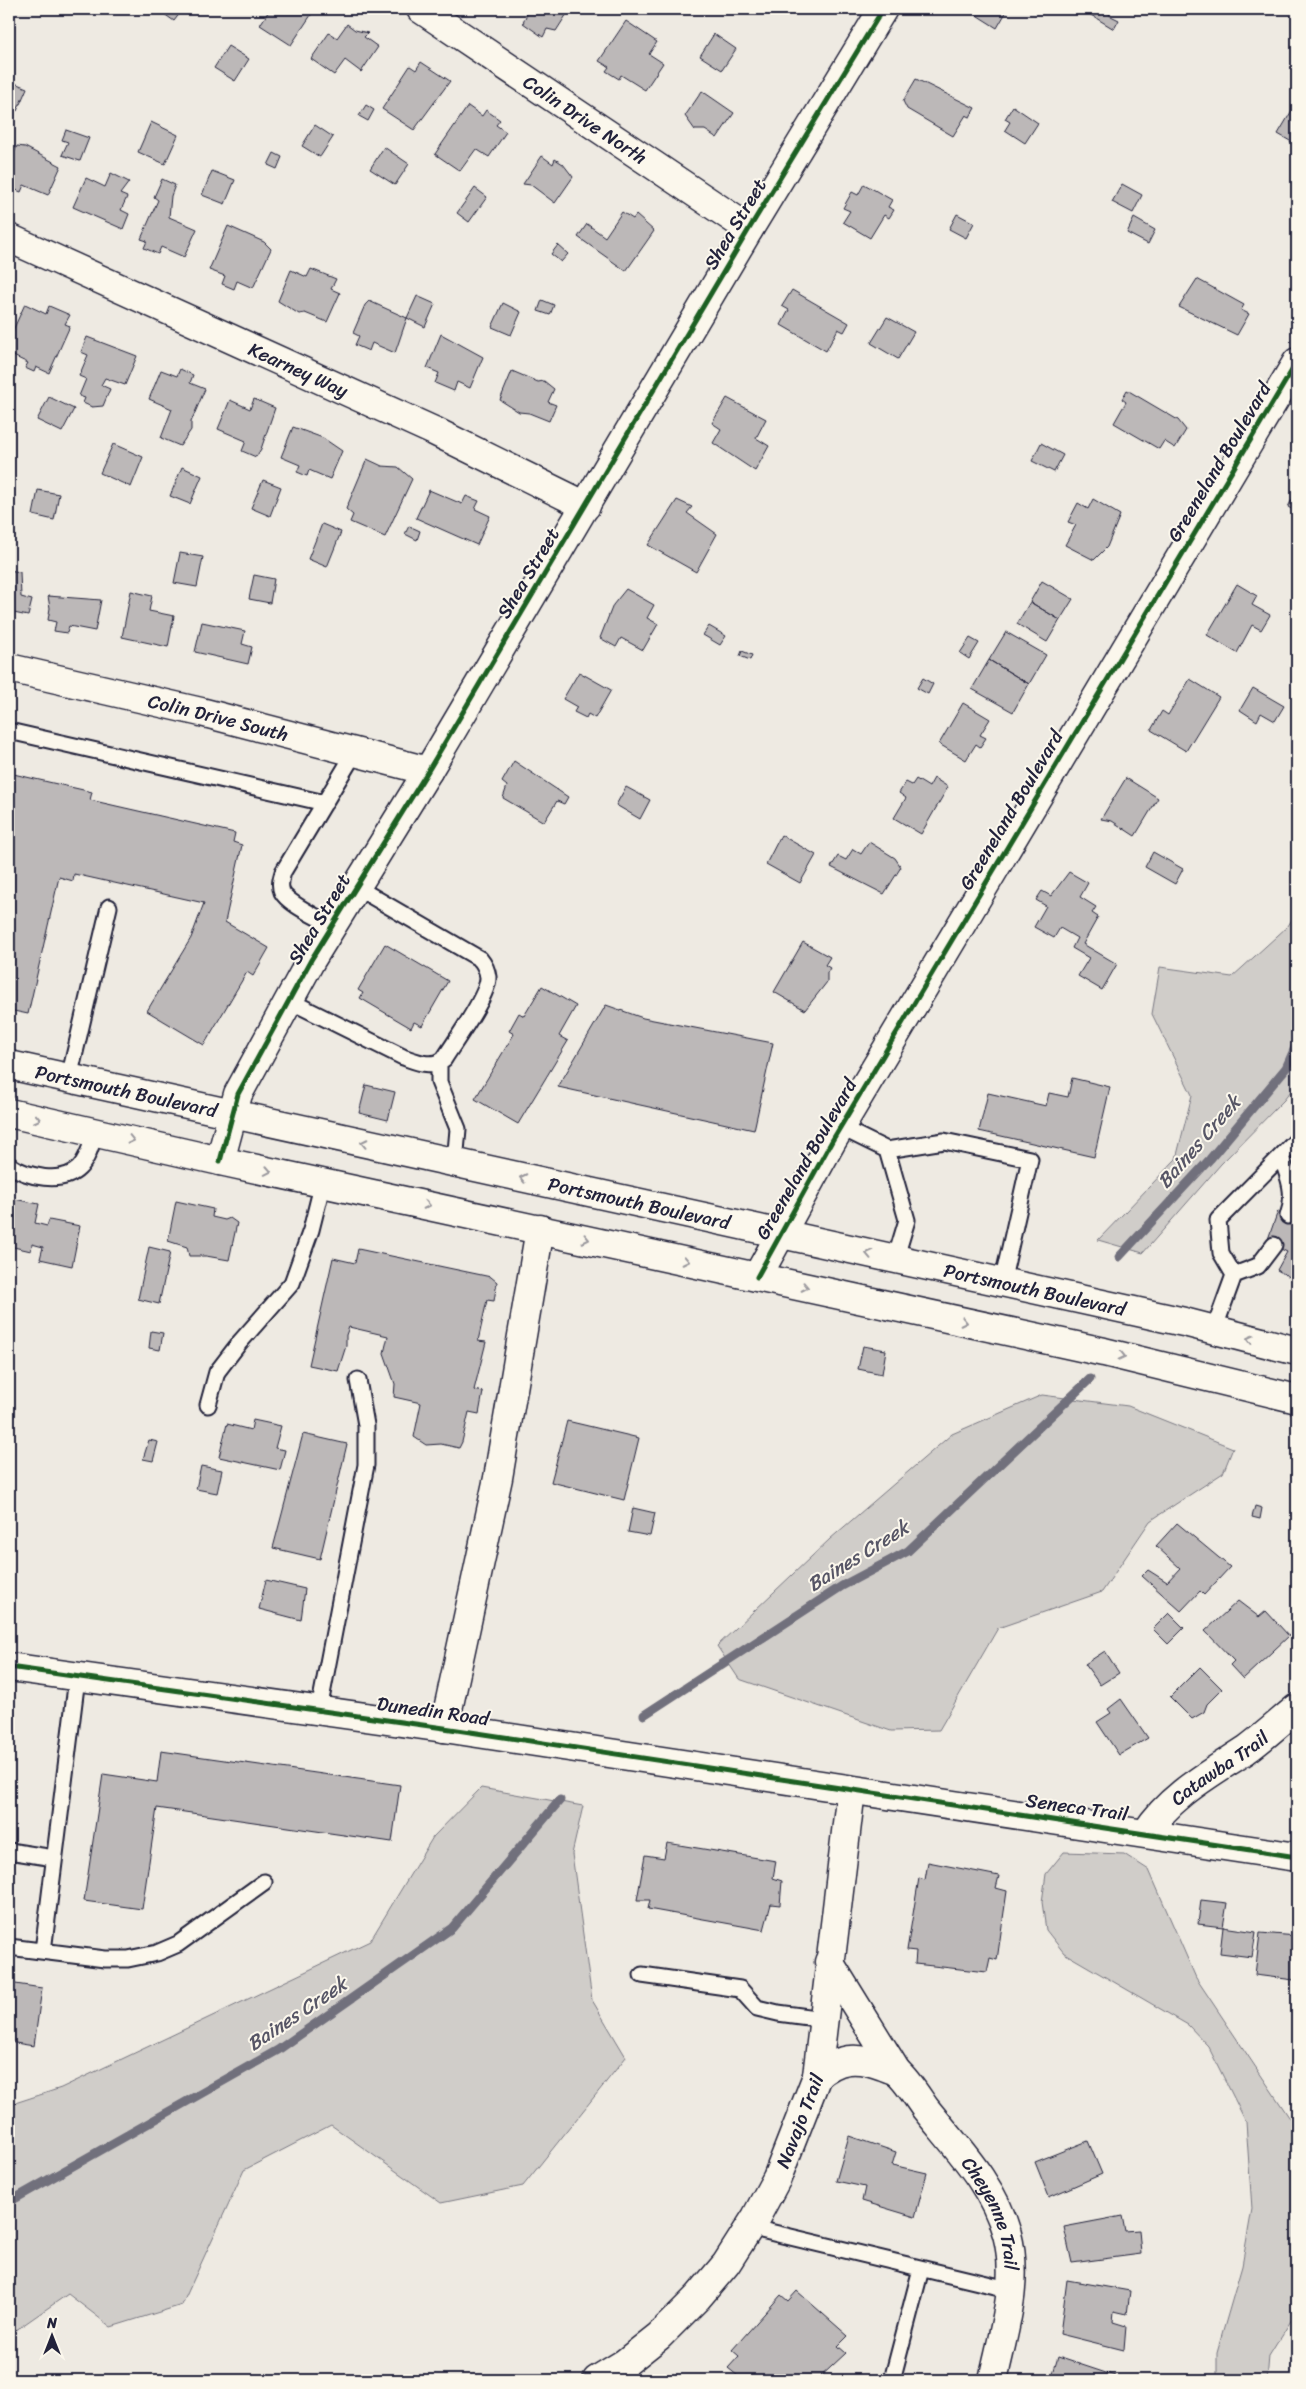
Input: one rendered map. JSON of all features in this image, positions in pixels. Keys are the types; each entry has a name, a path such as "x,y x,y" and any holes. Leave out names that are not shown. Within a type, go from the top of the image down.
{"street":[{"name":"Colin Drive North","path":"421,9 749,229"},
{"name":"Shea Street","path":"220,1161 238,1094 288,1000 428,771 749,229 883,9"},
{"name":"Kearney Way","path":"9,238 434,430 586,506"},
{"name":"Greeneland Boulevard","path":"757,1277 840,1127 1297,362"},
{"name":"Colin Drive South","path":"9,668 201,712 428,771"},
{"name":"Portsmouth Boulevard","path":"9,1065 1214,1330 1297,1351"},
{"path":"9,1113 220,1161 1104,1352 1297,1399"},
{"path":"444,1728 498,1478 540,1229"},
{"name":"Dunedin Road","path":"9,1667 444,1728 851,1790"},
{"name":"Catawba Trail","path":"1146,1833 1155,1818 1174,1799 1249,1748 1297,1708"},
{"name":"Seneca Trail","path":"851,1790 1297,1857"},
{"name":"Navajo Trail","path":"597,2380 625,2363 659,2336 698,2297 726,2264 777,2178 817,2076 829,1962 851,1790"},
{"name":"Cheyenne Trail","path":"829,1962 897,2072 978,2172 996,2202 1007,2235 1012,2263 1012,2290 993,2380"},
{"name":"Cheyenne Trail","path":"817,2076 829,2065 844,2060 873,2062 897,2072"}],"lane":[{"path":"9,731 325,803"},
{"path":"332,926 290,901 282,893 280,882 283,872 355,752"},
{"path":"288,1000 420,1063 439,1062 444,1059 485,992 488,978 486,967 480,959 356,887"},
{"path":"69,1078 109,908"},
{"path":"439,1062 439,1082 458,1129 455,1163"},
{"path":"840,1127 887,1150 944,1141 1030,1159 1002,1283"},
{"path":"9,1165 32,1176 64,1176 78,1170 85,1161 96,1132"},
{"path":"1234,1275 1220,1253 1218,1220 1297,1140"},
{"path":"887,1150 907,1220 895,1260"},
{"path":"1281,1157 1291,1183 1292,1206 1288,1216"},
{"path":"208,1405 217,1372 240,1342 292,1283 311,1230 323,1182"},
{"path":"1214,1330 1234,1275 1258,1266 1274,1245"},
{"path":"319,1710 366,1465 366,1425 358,1380"},
{"path":"43,1951 77,1678"},
{"path":"9,1851 54,1858"},
{"path":"9,1947 105,1959 128,1959 157,1953 178,1944 264,1882"},
{"path":"642,1975 740,1990 757,2008 823,2019"},
{"path":"749,2228 1012,2290"},
{"path":"892,2380 921,2270"}],"shaded area":[{"path":"1297,911 1297,1083 1284,1100 1221,1164 1143,1253 1098,1240 1176,1159 1192,1095 1152,1014 1160,967 1232,977 1288,926"},
{"path":"1042,1395 1128,1406 1233,1448 1223,1473 1150,1521 1102,1592 998,1628 939,1730 891,1731 739,1679 717,1646 830,1539 952,1434"},
{"path":"481,1788 583,1806 572,1854 592,2000 626,2057 523,2186 441,2203 331,2125 244,2170 182,2305 111,2327 68,2294 9,2335 9,2105 61,2088 370,1941 433,1837"},
{"path":"1064,1852 1124,1854 1149,1870 1196,1978 1297,2129 1297,2311 1269,2356 1267,2380 1217,2380 1217,2352 1242,2266 1252,2209 1246,2122 1208,2046 1188,2025 1064,1953 1046,1930 1042,1902 1046,1874"}],"building":[{"path":"161,9 183,9 174,21 160,11"},
{"path":"270,9 315,9 291,45 260,25"},
{"path":"529,9 570,9 556,31 547,29 543,37 523,23"},
{"path":"967,9 1008,9 997,28"},
{"path":"1081,9 1112,9 1109,15 1119,20 1114,29"},
{"path":"626,21 657,42 649,54 663,63 645,90 621,75 619,79 606,71 609,67 599,61"},
{"path":"347,24 355,30 368,33 364,37 378,47 361,72 345,60 334,75 311,59 329,33 337,38"},
{"path":"714,34 736,49 722,70 700,56"},
{"path":"228,46 249,59 235,81 214,68"},
{"path":"421,62 450,81 414,130 382,109 410,66 416,70"},
{"path":"916,79 975,108 970,117 966,115 953,136 907,109 903,101"},
{"path":"12,82 27,88 17,111 9,108 9,89"},
{"path":"702,91 734,113 717,138 705,130 695,130 685,116"},
{"path":"1297,102 1297,145 1278,134"},
{"path":"366,105 374,110 368,121 359,116"},
{"path":"468,106 482,116 486,110 500,120 496,125 506,132 489,157 476,149 460,171 435,154"},
{"path":"1013,106 1038,123 1025,143 1005,130 1010,122 1005,119"},
{"path":"151,122 178,135 165,164 138,152"},
{"path":"315,125 333,137 320,157 302,146"},
{"path":"66,130 89,138 80,161 62,155 68,142 62,140"},
{"path":"17,146 25,147 61,166 48,195 24,185 21,192 9,187 12,179 9,178 9,165"},
{"path":"384,147 409,164 395,185 370,169"},
{"path":"274,153 282,157 277,169 268,165"},
{"path":"542,156 553,164 555,159 563,164 573,177 555,203 531,185 523,184"},
{"path":"212,171 235,180 225,204 202,195"},
{"path":"111,173 129,182 120,194 127,197 121,210 129,214 123,229 73,207 86,178 105,187"},
{"path":"162,179 175,185 171,196 169,217 197,229 184,257 161,247 158,254 144,248 147,241 141,239 158,200 154,197"},
{"path":"864,184 892,200 888,207 894,210 889,218 884,215 870,238 843,222 850,211 843,208 852,192 858,195"},
{"path":"1122,184 1142,195 1133,213 1112,202"},
{"path":"475,188 487,197 469,222 457,213"},
{"path":"622,212 633,219 636,215 654,231 626,271 578,237 587,224 605,237"},
{"path":"957,214 974,223 966,238 949,229"},
{"path":"1134,218 1155,230 1148,244 1127,233"},
{"path":"228,226 264,242 271,249 253,288 237,281 234,289 222,284 225,276 209,270"},
{"path":"558,245 568,254 561,262 551,254"},
{"path":"311,269 336,279 331,289 340,293 327,322 305,313 299,314 278,301 291,270 307,277"},
{"path":"1197,279 1244,305 1241,310 1249,314 1237,335 1179,307"},
{"path":"792,290 849,323 844,332 838,329 826,351 781,325 789,310 782,306"},
{"path":"417,296 435,304 425,327 407,318"},
{"path":"542,300 554,305 550,315 538,311"},
{"path":"369,301 407,318 395,353 372,343 369,351 355,345 359,336 353,333 365,305"},
{"path":"503,303 521,312 511,335 492,327"},
{"path":"25,304 46,314 49,306 70,315 65,324 70,326 49,373 36,367 34,372 25,368 28,363 9,354 9,339"},
{"path":"887,317 914,332 898,359 871,343"},
{"path":"441,334 483,357 470,388 457,382 454,391 435,383 439,373 427,368"},
{"path":"87,337 137,356 125,385 105,378 101,385 110,389 103,406 92,407 83,403 85,398 79,396 86,379 79,376 88,355 81,352"},
{"path":"180,369 193,375 190,383 205,389 191,422 191,430 180,446 161,438 172,409 149,399 161,370 177,376"},
{"path":"512,371 538,382 544,381 554,389 548,402 556,405 549,421 529,413 519,412 500,400"},
{"path":"1127,390 1178,420 1186,430 1175,448 1164,441 1159,449 1114,423 1126,402 1122,399"},
{"path":"49,397 74,409 62,432 37,420"},
{"path":"727,398 766,419 756,438 769,446 755,471 713,443 721,429 712,423"},
{"path":"254,399 275,408 261,449 256,457 242,451 246,441 218,429 230,400 250,409"},
{"path":"293,427 323,438 342,451 330,479 309,470 307,476 297,472 300,465 281,457"},
{"path":"1041,443 1063,455 1054,472 1032,461"},
{"path":"113,444 143,457 131,487 100,473"},
{"path":"367,459 382,466 398,467 412,479 385,537 350,522 353,515 346,509"},
{"path":"182,467 202,476 190,504 170,496"},
{"path":"263,480 281,487 270,516 251,508"},
{"path":"38,490 59,494 54,520 33,515"},
{"path":"429,490 462,504 466,496 479,501 475,509 490,516 477,545 416,518"},
{"path":"1297,490 1297,512 1288,507"},
{"path":"1093,499 1120,515 1107,547 1094,560 1065,545 1076,525 1068,522 1078,503 1088,509"},
{"path":"677,500 692,507 687,513 717,534 696,572 648,545"},
{"path":"322,524 341,532 327,567 308,559"},
{"path":"409,526 420,531 417,540 405,534"},
{"path":"180,553 203,557 197,587 174,583"},
{"path":"9,570 20,572 21,597 32,600 28,616 9,612"},
{"path":"254,575 274,579 270,603 249,599"},
{"path":"1042,581 1073,599 1060,620 1030,602"},
{"path":"1237,584 1257,596 1252,605 1270,615 1261,630 1252,625 1237,653 1207,635"},
{"path":"626,589 654,605 647,618 658,624 643,650 621,638 616,647 600,638 613,605"},
{"path":"131,591 152,596 149,611 174,616 168,647 122,637"},
{"path":"48,596 101,600 95,631 69,626 67,633 54,631 56,622 48,620 50,608"},
{"path":"1030,602 1060,620 1047,642 1017,624"},
{"path":"202,622 245,631 242,644 252,647 248,664 195,652"},
{"path":"709,626 726,636 720,645 703,635"},
{"path":"1006,632 1046,655 1029,684 989,660"},
{"path":"970,638 979,643 969,659 960,653"},
{"path":"742,651 752,655 750,660 740,656"},
{"path":"989,660 1029,684 1013,712 972,689"},
{"path":"579,672 611,690 595,718 588,714 586,718 574,712 577,707 563,699"},
{"path":"923,678 933,684 928,694 917,688"},
{"path":"1190,679 1219,697 1186,751 1151,730 1162,711 1168,715"},
{"path":"1253,688 1284,706 1275,721 1261,713 1257,721 1240,710"},
{"path":"963,703 990,719 980,735 986,738 980,747 976,744 966,760 939,744"},
{"path":"514,761 568,797 564,804 557,801 544,822 503,798 507,786 502,782"},
{"path":"9,773 92,792 90,800 235,833 233,842 242,845 225,922 269,948 253,976 247,972 204,1045 147,1011 191,938 204,903 74,874 73,881 59,877 28,1014 9,1010"},
{"path":"934,778 948,787 921,834 894,818 906,798 899,793 906,782 912,785 916,779 929,787"},
{"path":"1126,778 1158,798 1135,836 1112,821 1101,819"},
{"path":"626,787 650,800 640,819 616,805"},
{"path":"781,835 816,855 800,883 766,864"},
{"path":"869,842 895,858 901,867 884,894 831,867 838,856 846,860 853,849 861,854"},
{"path":"1153,852 1183,869 1175,884 1145,867"},
{"path":"1069,872 1088,883 1080,897 1096,907 1092,913 1098,917 1083,944 1117,964 1102,990 1078,976 1089,958 1072,948 1077,938 1060,928 1054,938 1034,927 1046,906 1036,900 1042,891 1051,896"},
{"path":"803,942 830,957 825,965 830,968 827,973 827,982 805,1010 774,992"},
{"path":"385,944 448,981 422,1026 414,1022 411,1028 360,998 363,993 358,990"},
{"path":"542,986 576,1006 559,1036 568,1041 518,1124 475,1099 514,1034 509,1031 519,1013 524,1016"},
{"path":"606,1005 643,1018 773,1043 754,1130 558,1087"},
{"path":"1072,1078 1110,1087 1094,1157 979,1131 988,1093 1046,1106 1049,1093 1068,1097"},
{"path":"366,1085 395,1092 388,1120 359,1113"},
{"path":"9,1198 39,1204 35,1223 47,1226 49,1220 80,1226 72,1266 40,1259 43,1247 32,1244 31,1251 9,1246"},
{"path":"176,1201 213,1209 212,1217 225,1220 230,1218 237,1223 229,1260 206,1256 189,1256 187,1247 168,1241"},
{"path":"1278,1211 1297,1221 1297,1281 1277,1270 1287,1252 1267,1242"},
{"path":"149,1247 170,1252 159,1304 138,1299"},
{"path":"358,1249 491,1277 497,1282 494,1301 487,1300 478,1341 486,1342 474,1390 483,1392 479,1414 469,1412 459,1448 441,1444 426,1445 414,1437 421,1403 394,1397 395,1384 384,1353 388,1336 349,1327 346,1335 346,1346 338,1371 309,1365 333,1258 355,1263"},
{"path":"151,1331 163,1333 160,1350 149,1348"},
{"path":"863,1346 886,1350 882,1374 858,1369"},
{"path":"253,1420 281,1426 275,1448 285,1450 280,1470 219,1457 227,1424 251,1430"},
{"path":"567,1421 639,1438 624,1500 551,1482"},
{"path":"303,1434 347,1444 320,1559 273,1548"},
{"path":"149,1440 158,1442 153,1461 143,1459"},
{"path":"201,1466 222,1470 217,1493 196,1489"},
{"path":"1255,1506 1262,1508 1260,1519 1252,1517"},
{"path":"633,1508 655,1513 650,1536 628,1532"},
{"path":"1177,1523 1230,1567 1204,1595 1200,1591 1181,1611 1142,1576 1148,1570 1167,1582 1180,1568 1156,1546"},
{"path":"266,1580 305,1589 301,1620 259,1609"},
{"path":"1238,1601 1259,1617 1266,1611 1289,1636 1243,1679 1230,1665 1234,1661 1205,1631"},
{"path":"1169,1613 1184,1628 1168,1644 1153,1629"},
{"path":"1105,1651 1119,1673 1100,1685 1085,1664"},
{"path":"1200,1667 1222,1689 1207,1704 1204,1712 1192,1719 1170,1697"},
{"path":"1121,1699 1148,1738 1119,1755 1097,1722 1111,1713 1108,1709"},
{"path":"9,1728 14,1729 9,1765"},
{"path":"161,1751 400,1785 392,1842 157,1808 142,1909 84,1901 103,1774 157,1782"},
{"path":"667,1843 776,1861 773,1878 782,1881 780,1905 771,1904 764,1930 648,1909 650,1900 637,1900 645,1855 664,1858"},
{"path":"928,1862 999,1876 996,1888 1007,1891 997,1960 990,1958 987,1972 915,1964 916,1951 907,1950 919,1878 925,1880"},
{"path":"1201,1900 1227,1903 1223,1927 1198,1924"},
{"path":"1223,1927 1256,1932 1252,1957 1220,1953"},
{"path":"1260,1933 1297,1936 1297,1968 1294,1980 1255,1975"},
{"path":"9,1983 42,1988 34,2046 9,2042"},
{"path":"849,2136 896,2152 892,2165 927,2173 915,2217 862,2201 865,2187 836,2181"},
{"path":"1088,2141 1102,2174 1049,2197 1035,2162"},
{"path":"1122,2216 1125,2231 1139,2230 1141,2254 1072,2263 1064,2227"},
{"path":"1067,2280 1130,2291 1127,2314 1114,2311 1113,2322 1126,2326 1124,2350 1060,2334"},
{"path":"797,2291 848,2336 838,2346 846,2353 817,2380 743,2380 728,2368 739,2356 732,2350 781,2295 788,2301"},
{"path":"1058,2357 1115,2376 1113,2380 1051,2380"}],"waterway":[{"name":"Baines Creek","path":"1119,1257 1210,1159 1286,1068 1297,1043"},
{"name":"Baines Creek","path":"644,1715 842,1586 908,1551 1090,1379"},
{"name":"Baines Creek","path":"9,2202 278,2050 452,1928 560,1800"}],"cycle path":[{"path":"220,1161 238,1094 311,960 428,771 749,229 883,9"},
{"path":"757,1277 832,1141 1297,362"},
{"path":"9,1667 444,1728 1297,1857"}]}
